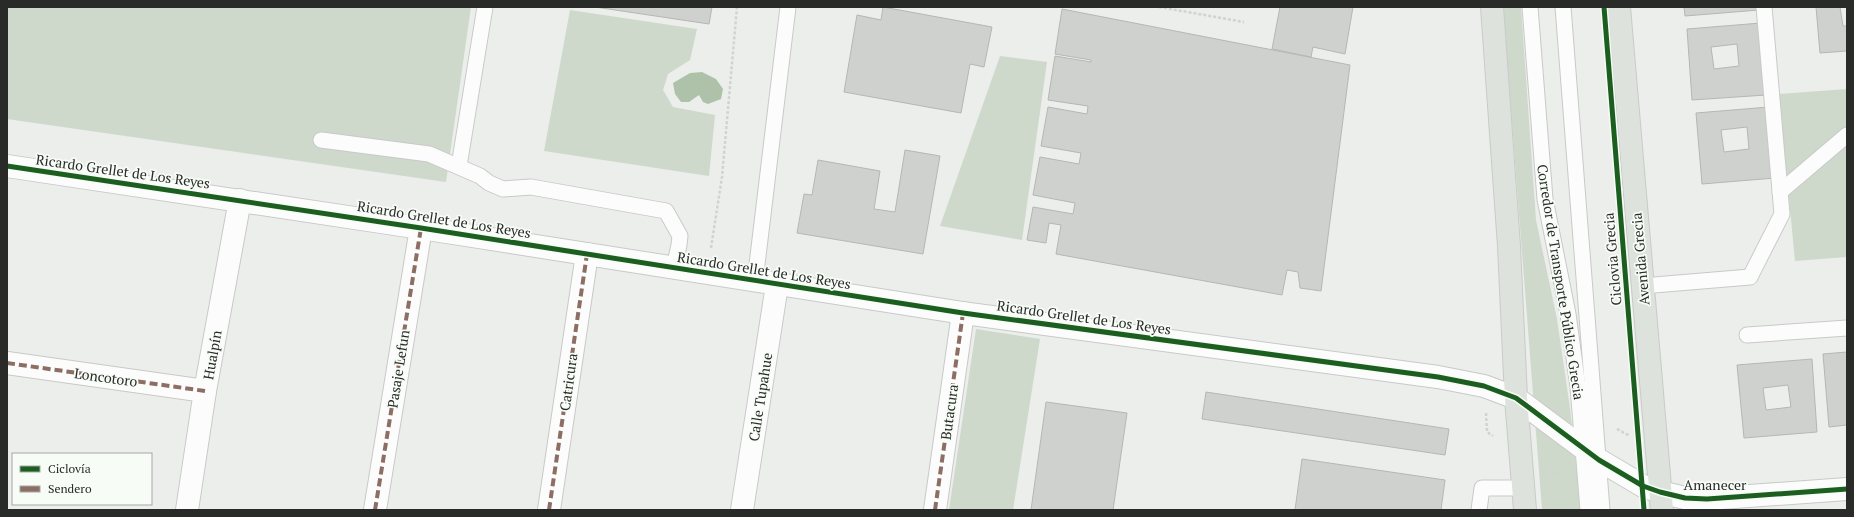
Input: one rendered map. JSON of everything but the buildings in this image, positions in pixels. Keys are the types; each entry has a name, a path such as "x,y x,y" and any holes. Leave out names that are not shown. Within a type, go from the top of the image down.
{"main road":[{"path":"1492,7 1509,246 1516,398 1525,510"},
{"name":"Avenida Grecia","path":"1619,7 1661,501"}],"street":[{"name":"Ricardo Grellet de Los Reyes","path":"7,166 240,200 963,313 1438,377 1478,385 1516,398"},
{"name":"Hualpín","path":"187,510 206,391 240,200"},
{"name":"Pasaje Lefun","path":"375,510 421,228"},
{"name":"Catricura","path":"549,510 588,254"},
{"name":"Calle Tupahue","path":"742,510 777,285"},
{"name":"Butacura","path":"935,510 963,313"},
{"name":"Loncotoro","path":"7,363 206,391"},
{"name":"Amanecer","path":"1516,398 1591,454 1643,486 1661,501 1685,498 1707,499 1847,489"}],"lane":[{"path":"459,166 486,7"},
{"path":"755,281 788,7"},
{"name":"Corredor de Transporte Público Grecia","path":"1530,7 1545,199 1568,314 1578,387 1602,510"},
{"name":"Corredor de Transporte Público Grecia","path":"1563,7 1591,454 1588,510"},
{"path":"1642,286 1750,277 1782,214 1764,7"},
{"path":"1780,192 1847,135"},
{"path":"321,140 429,154 459,166 503,189 531,187 666,211 680,236 674,268"},
{"path":"1747,335 1847,328"},
{"path":"1479,510 1482,488 1524,488"}],"path":[{"path":"679,245 711,251 722,177 737,7"},
{"path":"1159,7 1244,22"}],"shaded area":[{"path":"7,7 471,7 446,182 7,119"},
{"path":"1503,7 1521,7 1536,220 1557,319 1570,408 1581,510 1542,510"},
{"path":"570,10 697,29 690,60 668,74 663,90 673,107 715,115 709,176 544,151"},
{"path":"1000,56 1047,62 1022,240 940,226"},
{"path":"702,72 716,79 723,89 721,99 708,104 703,102 699,95 689,102 681,102 675,94 673,83 690,73"},
{"path":"1847,89 1847,257 1795,261 1779,94"},
{"path":"976,329 1040,339 1013,510 949,510"}],"marked path":[{"path":"375,510 421,228"},
{"path":"549,510 587,254"},
{"path":"935,510 963,313"},
{"path":"7,363 205,391"}],"cycle path":[{"name":"Ciclovia Grecia","path":"1604,7 1644,510"},
{"path":"7,166 421,228 963,313 1438,377 1484,386 1516,398 1599,460 1643,486 1660,492 1685,498 1707,499 1847,489"}]}
